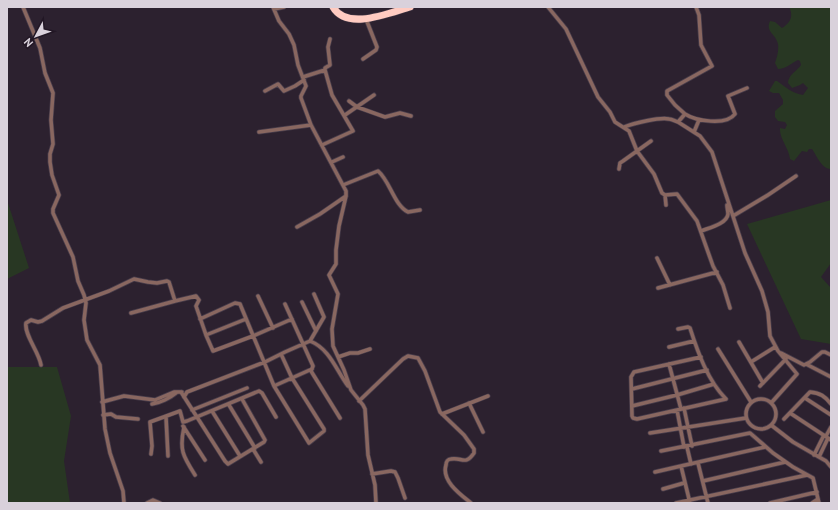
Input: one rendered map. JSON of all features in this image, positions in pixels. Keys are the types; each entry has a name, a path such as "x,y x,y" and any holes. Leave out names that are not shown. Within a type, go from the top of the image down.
{"highway":[{"path":"332,7 344,18 353,20 410,7"}],"street":[{"path":"23,7 40,48 45,73 53,94 51,120 54,144 50,154 50,162 58,197 53,211 72,255 76,268 77,279 85,300 85,330 88,342 100,365 103,415 107,440 123,490 124,503"},
{"path":"284,7 274,8 279,21 292,40 298,65 304,78 306,86 301,98 311,125 332,162 346,196 339,226 336,264 329,275 338,294 332,332 333,346 351,390"},
{"path":"548,7 566,29 598,97 610,112 615,122 624,127 630,133 637,150 652,172 662,193 665,195 666,205"},
{"path":"696,7 699,16 700,43 712,66 667,91 667,95 685,114 700,120 720,121 732,118 735,114 728,96 747,88"},
{"path":"363,59 376,50 377,47 366,18"},
{"path":"265,91 278,84 284,91 295,86 304,78 325,70 325,68 330,65 328,47 330,39"},
{"path":"322,145 353,132 345,115 332,94 325,70"},
{"path":"345,115 374,95"},
{"path":"348,101 357,107 385,117 400,113 411,116"},
{"path":"678,122 685,114"},
{"path":"624,127 662,118 668,118 678,122 703,138 712,152 716,160 726,198 745,253 762,291 768,312 770,336 775,347 797,374 772,402"},
{"path":"694,132 700,120"},
{"path":"259,132 311,125"},
{"path":"619,169 621,162 651,141"},
{"path":"332,162 343,157"},
{"path":"343,186 378,171 404,209 408,212 420,210"},
{"path":"733,216 775,191 796,176"},
{"path":"665,195 678,195 686,207 694,215 725,290 730,308"},
{"path":"297,227 320,214 346,196"},
{"path":"701,231 723,222 727,218 726,198"},
{"path":"657,258 670,285"},
{"path":"658,288 717,272"},
{"path":"41,365 38,354 26,328 26,323 31,320 38,322 42,321 62,308 109,291 134,279 148,282 169,282 175,301"},
{"path":"102,402 124,396 155,400 179,392 187,392 265,362 310,341 324,317 314,294"},
{"path":"131,313 196,296 199,300 196,306 200,319 213,351 273,328 292,319"},
{"path":"258,296 273,328"},
{"path":"302,302 316,331"},
{"path":"200,319 238,303 240,304 274,386 309,443 324,431 324,429 292,378 281,354"},
{"path":"285,304 313,366 311,371 340,418"},
{"path":"206,335 246,319"},
{"path":"678,330 689,328 714,384 726,399 635,419 632,416 631,377 634,372 701,357"},
{"path":"310,341 321,347 330,357 364,407 366,413 368,448 376,503"},
{"path":"669,347 694,341"},
{"path":"739,342 763,383"},
{"path":"751,362 775,347"},
{"path":"338,357 370,349"},
{"path":"718,349 751,402"},
{"path":"778,351 802,364 806,364 831,376"},
{"path":"806,364 822,352 831,355"},
{"path":"359,401 402,359 408,356 418,358 421,361 437,406 442,414 464,435 474,448 474,453 467,460 452,458 448,460 445,470 451,484 471,503"},
{"path":"760,386 786,359"},
{"path":"670,364 677,395 688,427 688,446 691,464"},
{"path":"274,386 312,369"},
{"path":"632,389 707,370"},
{"path":"632,406 714,384"},
{"path":"151,454 152,446 150,422 247,388"},
{"path":"183,422 197,418 260,391 276,418"},
{"path":"179,392 184,397 226,462 229,463 264,442 265,438 242,399"},
{"path":"152,404 169,398 179,392"},
{"path":"184,397 187,392"},
{"path":"784,419 810,392 818,393 825,397 831,404"},
{"path":"442,414 488,396"},
{"path":"761,398 772,402 775,406 777,416 771,426 760,429 749,423 746,418 747,407 751,402 761,398"},
{"path":"805,398 831,415"},
{"path":"469,403 483,432"},
{"path":"228,405 261,462"},
{"path":"681,409 680,428 688,446"},
{"path":"180,411 184,427 205,460"},
{"path":"212,411 240,456"},
{"path":"790,413 827,437"},
{"path":"103,415 114,415 116,417 138,420"},
{"path":"166,417 168,456"},
{"path":"650,433 746,418"},
{"path":"771,426 793,442 819,457 831,467"},
{"path":"184,427 182,451 184,458 195,475"},
{"path":"819,457 831,427"},
{"path":"661,452 752,433 765,447 814,480 819,501 812,503"},
{"path":"814,455 827,437"},
{"path":"655,472 765,447"},
{"path":"703,481 786,461"},
{"path":"698,463 708,503"},
{"path":"681,466 684,483 690,502"},
{"path":"372,474 395,472 405,498"},
{"path":"676,503 690,502 706,497 807,475"},
{"path":"663,489 684,483"},
{"path":"770,503 790,501 817,492"},
{"path":"147,503 153,500 160,503"}],"green space":[{"path":"789,7 831,7 830,169 822,164 812,149 809,149 807,152 802,151 794,161 790,159 780,132 780,128 785,129 787,125 785,122 778,121 775,117 775,111 783,104 783,100 779,93 769,91 775,81 792,91 803,95 808,88 803,83 792,88 788,83 791,75 801,65 800,61 798,60 781,69 778,69 775,63 778,44 769,28 770,21 775,22 782,28 785,26 789,22 791,16"},
{"path":"7,200 29,268 7,279"},
{"path":"831,200 831,263 821,277 831,288 831,344 801,339 747,224"},
{"path":"7,367 57,367 71,416 64,461 70,503 7,503"}]}
